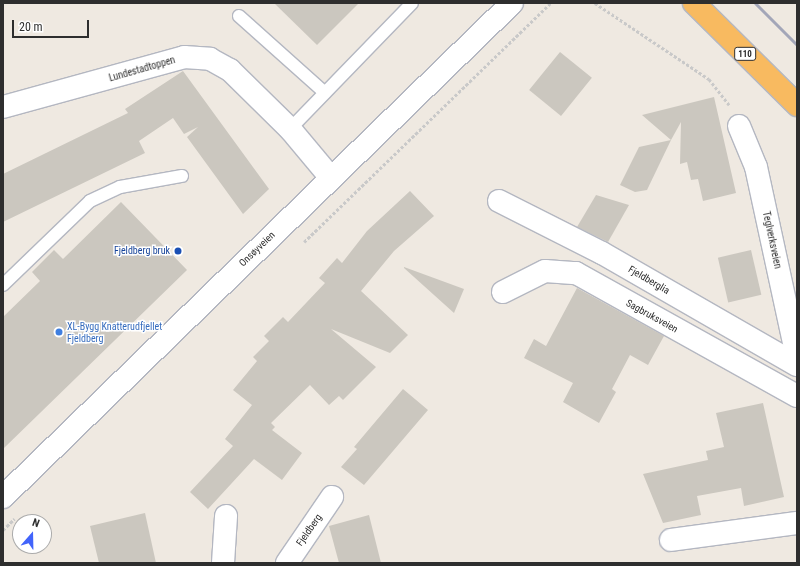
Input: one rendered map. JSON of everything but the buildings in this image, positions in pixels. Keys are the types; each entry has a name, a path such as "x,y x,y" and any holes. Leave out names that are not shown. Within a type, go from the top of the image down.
{"highway":[{"name":"110","path":"694,3 797,105"}],"street":[{"name":"Onsøyveien","path":"3,497 512,3"},
{"name":"Lundestadtoppen","path":"3,107 184,57 210,59 230,70 290,129 331,178"},
{"name":"Teglverksveien","path":"739,126 756,167 797,357"},
{"name":"Fjeldberglia","path":"499,200 602,253 797,365"},
{"name":"Sagbruksveien","path":"503,292 545,271 576,273 797,396"},
{"name":"Fjeldberg","path":"287,563 332,497"},
{"path":"223,563 226,516"},
{"path":"671,540 797,523"}],"lane":[{"path":"290,129 412,3"},
{"path":"239,16 325,93"},
{"path":"3,284 90,201 120,187 182,176"}],"path":[{"path":"595,3 709,79 727,100 739,126"}],"railway":[{"path":"755,3 797,45"}],"place":[{"name":"Fjeldberg bruk","path":"178,251"},
{"name":"XL-Bygg Knatterudfjellet Fjeldberg","path":"59,332"}]}
